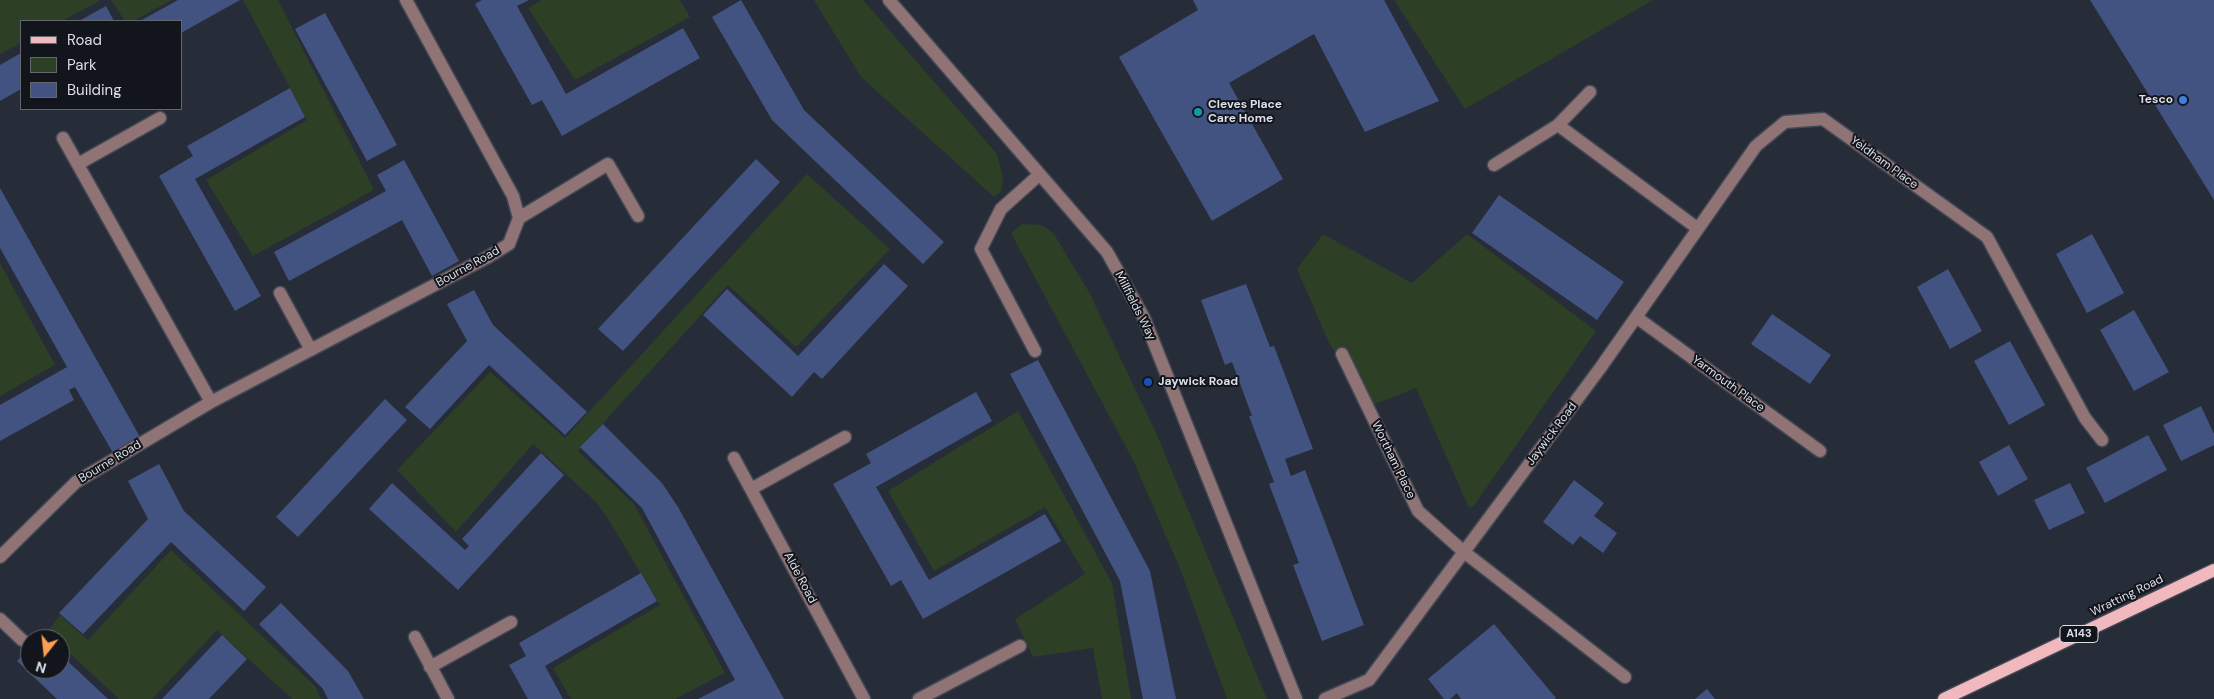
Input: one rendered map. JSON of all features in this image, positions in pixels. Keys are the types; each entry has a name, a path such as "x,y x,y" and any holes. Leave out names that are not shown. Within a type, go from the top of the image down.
{"main road":[{"name":"Wratting Road","path":"1944,699 2214,570"}],"street":[{"path":"406,0 513,196 519,218 608,164 638,216"},
{"name":"Millfields Way","path":"889,0 1107,252 1144,318 1296,699"},
{"path":"1494,165 1558,125 1590,92"},
{"path":"78,164 160,118"},
{"name":"Yeldham Place","path":"1636,317 1756,146 1785,122 1823,119 1987,237 2085,418 2102,440"},
{"path":"1558,125 1697,228"},
{"path":"63,138 211,402"},
{"path":"1035,351 981,249 1001,209 1039,175"},
{"name":"Bourne Road","path":"0,557 76,482 211,402 488,257 509,244 519,218"},
{"path":"280,293 311,350"},
{"name":"Yarmouth Place","path":"1636,317 1820,451"},
{"name":"Jaywick Road","path":"1325,699 1369,680 1636,317"},
{"name":"Wortham Place","path":"1342,354 1418,511 1464,552 1624,677"},
{"path":"751,489 846,437"},
{"name":"Alde Road","path":"734,458 864,699"},
{"path":"0,619 20,638"},
{"path":"430,667 511,622"},
{"path":"415,637 448,699"},
{"path":"919,699 1020,646"}],"green space":[{"path":"0,0 101,0 64,20 20,20 20,44 0,54"},
{"path":"111,0 172,0 135,20 124,20"},
{"path":"243,0 278,0 374,190 253,256 206,180 307,120"},
{"path":"542,0 680,0 690,17 575,80 528,8"},
{"path":"814,0 863,0 997,154 1003,178 1001,192 994,197 861,77"},
{"path":"1394,0 1653,0 1465,109"},
{"path":"807,174 890,249 796,347 728,285 578,451 634,504 725,673 675,699 571,699 553,668 660,605 596,502 533,444 456,532 397,470 490,372 565,438"},
{"path":"1022,224 1042,225 1054,234 1089,292 1157,435 1267,699 1227,699 1181,571 1134,462 1011,233"},
{"path":"1323,234 1412,283 1467,234 1596,331 1473,507 1469,508 1416,388 1372,405 1329,343 1297,269"},
{"path":"0,263 55,365 0,396"},
{"path":"1018,411 1112,583 1131,699 1102,699 1093,648 1033,657 1015,619 1085,574 1045,507 934,571 888,491"},
{"path":"171,550 315,686 321,699 292,699 217,630 152,699 119,699 70,653 70,629 49,629 60,615 88,640"}],"building":[{"path":"178,0 240,0 182,32 182,20 142,20"},
{"path":"482,0 529,0 517,6 566,94 683,28 700,58 562,136 542,100 532,105 475,4"},
{"path":"741,0 804,110 944,242 923,264 772,120 712,17"},
{"name":"Cleves Place Care Home","path":"1193,0 1384,0 1439,101 1365,132 1314,34 1229,83 1283,179 1212,221 1119,57 1198,10"},
{"name":"Tesco","path":"2090,0 2214,0 2214,200"},
{"path":"106,6 113,20 81,20"},
{"path":"325,13 397,145 367,161 295,29"},
{"path":"20,54 20,90 0,101 0,65"},
{"path":"290,88 305,117 195,179 261,296 235,311 159,176 193,156 187,146"},
{"path":"756,159 780,182 623,351 598,329"},
{"path":"404,160 459,261 432,276 402,220 289,281 274,252 386,191 377,175"},
{"path":"0,188 140,437 113,453 75,387 69,390 74,400 0,441 0,405 67,367 0,248"},
{"path":"1499,195 1624,282 1597,320 1472,233"},
{"path":"2092,234 2124,293 2087,313 2056,254"},
{"path":"884,264 908,286 822,379 814,372 792,397 703,315 727,289 798,356"},
{"path":"1948,269 1982,331 1950,349 1917,287"},
{"path":"1246,284 1270,347 1274,346 1313,449 1285,459 1291,476 1305,470 1364,625 1322,641 1293,565 1299,563 1269,484 1274,482 1249,416 1252,416 1232,362 1225,365 1201,300"},
{"path":"474,290 493,325 587,412 565,435 489,365 430,429 405,407 467,341 447,304"},
{"path":"2134,310 2169,372 2134,391 2100,330"},
{"path":"1772,314 1831,355 1810,384 1751,344"},
{"path":"2010,341 2045,405 2009,425 1974,361"},
{"path":"1038,360 1150,571 1176,699 1143,699 1120,581 1010,374"},
{"path":"976,392 992,421 876,487 929,580 1045,514 1061,541 923,619 901,580 891,586 833,484 871,463 866,454"},
{"path":"385,399 407,420 298,537 276,517"},
{"path":"2201,406 2214,434 2214,445 2181,461 2163,425"},
{"path":"603,424 662,483 678,507 784,699 698,699 735,680 642,508 580,447"},
{"path":"2148,435 2167,470 2105,503 2086,468"},
{"path":"2009,445 2028,479 1998,496 1979,462"},
{"path":"541,453 564,475 458,590 369,509 392,483 465,550 469,546 462,539"},
{"path":"159,464 184,511 266,587 244,611 171,542 83,634 59,613 148,519 128,481"},
{"path":"1574,480 1604,503 1594,516 1617,533 1603,553 1580,536 1573,545 1543,522"},
{"path":"2070,483 2085,513 2049,530 2034,500"},
{"path":"641,573 657,601 545,666 563,699 528,699 509,665 526,656 519,643"},
{"path":"281,603 348,671 364,699 328,699 323,689 259,624"},
{"path":"1494,624 1555,699 1461,699 1457,693 1450,699 1444,699 1428,679"},
{"path":"222,635 247,659 209,699 162,699"},
{"path":"70,663 108,699 57,699 36,679 70,679"},
{"path":"1707,689 1715,699 1695,699"}],"place":[{"name":"Tesco","path":"2183,100"},
{"name":"Cleves Place Care Home","path":"1198,112"},
{"name":"Jaywick Road","path":"1148,382"}]}
